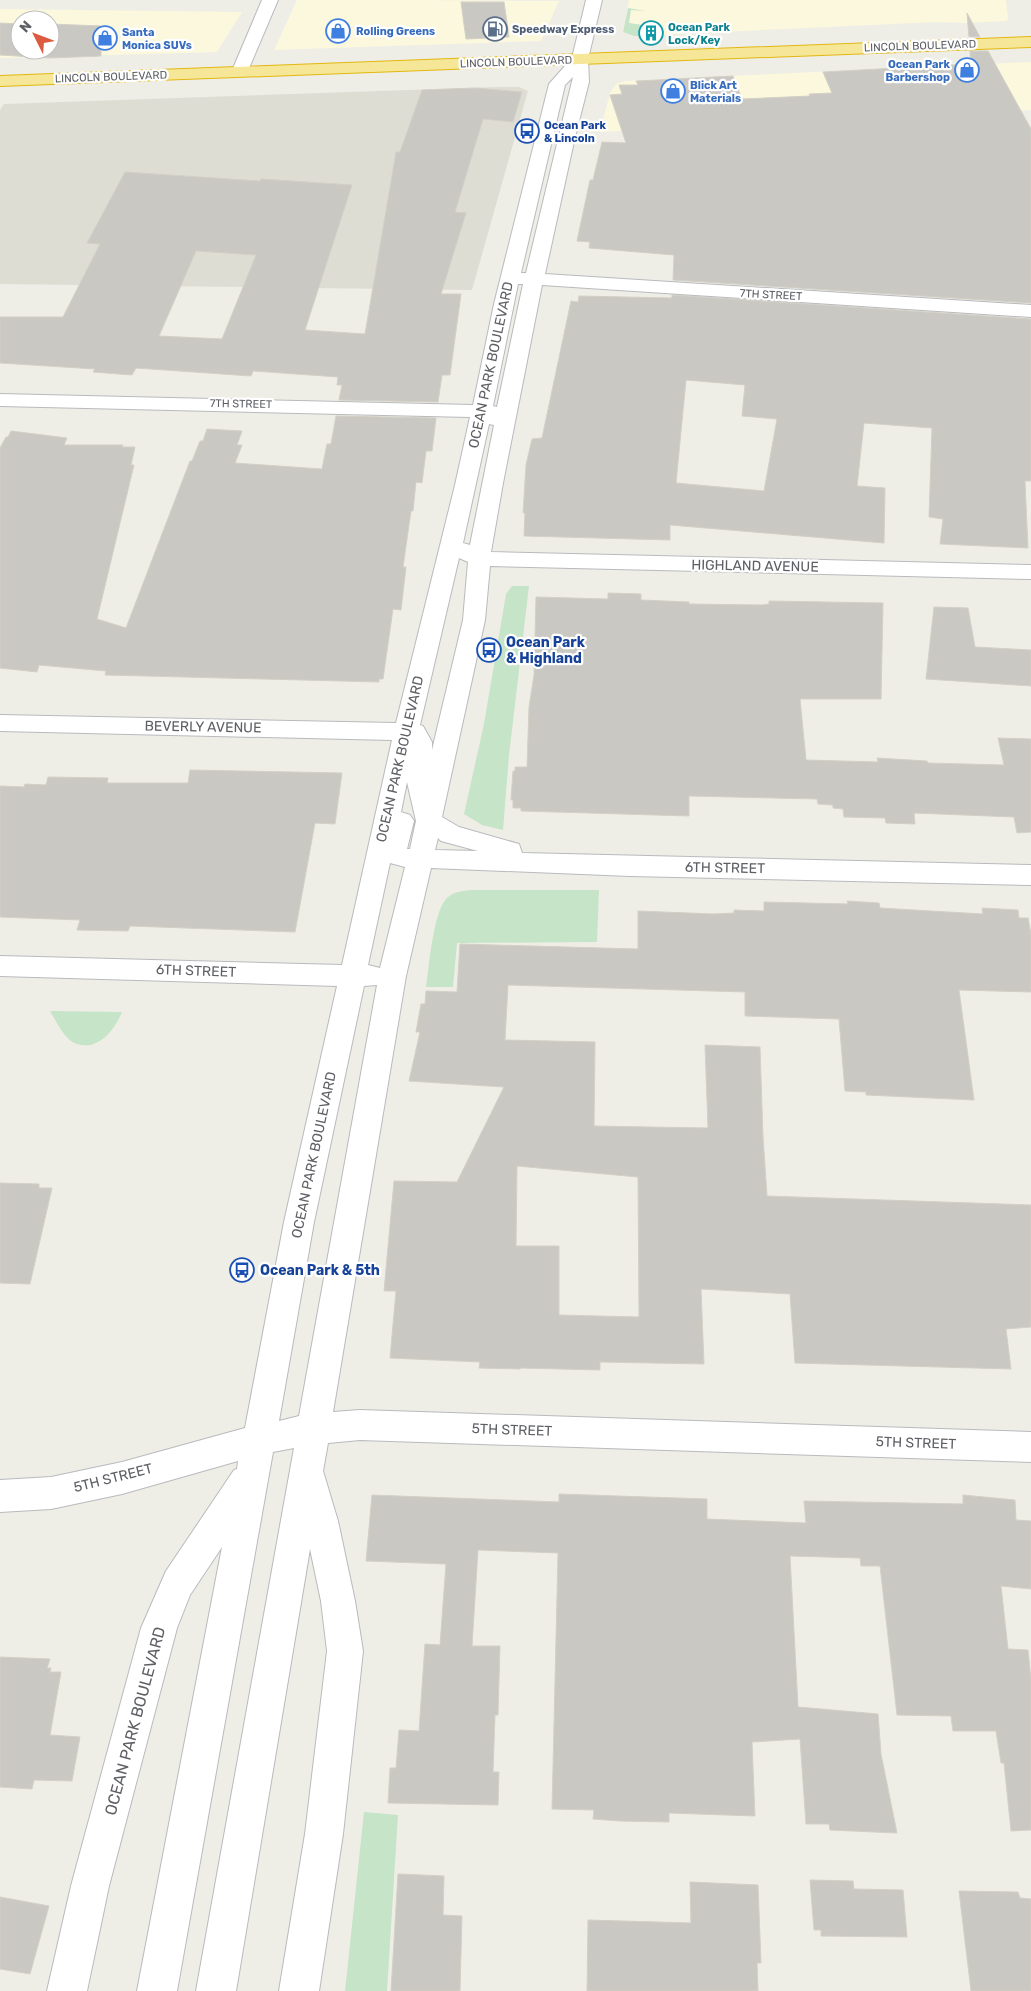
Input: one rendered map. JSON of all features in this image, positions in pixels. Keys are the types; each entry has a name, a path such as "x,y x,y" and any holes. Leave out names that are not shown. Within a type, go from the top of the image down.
{"highway":[{"name":"LINCOLN BOULEVARD","path":"0,81 1031,42"}],"street":[{"path":"239,73 270,0"},
{"name":"OCEAN PARK BOULEVARD","path":"216,1991 392,976 474,620 479,558 492,484 534,279 566,137 581,82 580,59 594,0"},
{"name":"OCEAN PARK BOULEVARD","path":"157,1991 298,1222 378,856 406,731 466,485 510,278 557,84 580,59"},
{"name":"7TH STREET","path":"510,278 1031,311"},
{"name":"7TH STREET","path":"0,400 482,410"},
{"path":"482,410 491,412 494,418 485,457 492,484"},
{"path":"466,485 471,502 462,549 468,555 479,558"},
{"name":"HIGHLAND AVENUE","path":"479,558 523,561 1031,572"},
{"name":"BEVERLY AVENUE","path":"0,723 406,731"},
{"path":"406,731 414,732 420,742 418,777 424,794 429,821 450,834 514,852 541,863"},
{"name":"6TH STREET","path":"394,791 401,804 402,816 394,849 396,855 420,859 1031,875"},
{"name":"6TH STREET","path":"0,966 392,976"},
{"name":"5TH STREET","path":"0,1496 51,1493 122,1478 255,1456 312,1429 360,1425 1031,1447"},
{"name":"OCEAN PARK BOULEVARD","path":"67,1991 90,1886 159,1628 178,1583 255,1456"},
{"name":"OCEAN PARK BOULEVARD","path":"299,1991 324,1834 345,1651 338,1600 321,1520 306,1468"}],"shaded area":[{"path":"297,0 559,1 541,41 274,50"},
{"path":"629,0 1006,0 1008,18 1007,21 967,23 937,22 634,36 623,32"},
{"path":"0,9 242,12 217,52 60,56 60,10 10,10 10,58 0,58"},
{"path":"1031,62 1031,110 600,132 610,93 616,84 625,81"},
{"path":"519,87 528,91 472,290 0,284 0,110 4,104"}],"green space":[{"path":"628,8 646,11 631,10 629,23 643,25 646,36 634,36 623,32"},
{"path":"512,586 529,586 509,755 503,830 482,825 464,814 484,724 506,594"},
{"path":"471,890 599,890 597,942 457,943 453,987 426,987 432,941 442,906 451,895"},
{"path":"50,1011 122,1012 115,1025 105,1037 92,1044 85,1045 77,1044 69,1039 61,1030"},
{"path":"364,1812 398,1815 387,1991 345,1991"}],"building":[{"path":"461,2 504,2 509,37 466,39"},
{"path":"967,13 980,37 969,37"},
{"path":"0,23 10,24 10,56 0,55"},
{"path":"60,24 101,26 101,56 60,58"},
{"path":"970,51 988,51 1031,129 1031,303 673,280 674,255 589,248 590,242 577,241 590,180 593,180 602,142 626,143 610,95 622,94 619,85 638,85 636,81 733,76 742,99 810,96 809,94 832,93 823,72 971,64"},
{"path":"475,88 522,92 513,122 483,119 455,212 466,213 441,294 461,294 450,375 442,375 438,402 339,400 342,385 337,385 338,377 253,371 251,376 136,368 132,375 93,372 95,369 0,363 0,317 63,317 100,244 87,243 125,172 352,185 305,330 365,334 396,152 400,152 422,90","holes":["196,251 256,255 222,339 159,336"]},
{"path":"672,295 1031,319 1031,481 1025,481 1028,548 940,544 943,519 929,517 932,428 864,423 857,486 885,488 884,543 670,525 670,540 524,536 525,513 523,513 526,465 532,439 542,438 571,301 578,302 579,296 672,298","holes":["686,380 745,385 742,416 777,419 764,491 676,483"]},
{"path":"336,416 436,418 432,451 426,451 422,483 416,482 403,567 406,567 401,610 393,609 383,679 379,679 379,682 105,675 106,671 39,665 37,672 0,668 0,448 11,431 67,438 64,445 123,445 122,447 135,447 131,465 134,465 97,619 126,628 190,461 192,461 200,441 203,441 207,429 242,431 237,445 242,445 235,463 322,469 327,444 331,444"},
{"path":"608,593 641,594 641,600 689,602 689,604 762,605 769,604 769,601 883,603 881,699 800,699 806,760 878,762 877,758 927,761 928,763 1004,765 998,738 1031,739 1031,832 1017,833 1014,817 914,813 915,824 886,823 885,818 844,817 843,809 833,808 833,805 818,804 817,799 689,796 689,816 521,811 521,808 513,808 513,800 511,800 513,771 515,771 515,767 527,767 529,707 534,675 536,597 608,599"},
{"path":"934,607 968,608 975,647 1031,650 1031,686 926,679"},
{"path":"190,770 342,773 335,824 315,823 295,932 130,926 128,931 77,930 80,920 0,917 0,786 24,787 25,784 46,785 48,777 108,778 107,783 188,783"},
{"path":"847,901 879,903 880,908 983,914 982,908 1018,910 1019,918 1028,918 1031,934 1031,992 959,990 974,1100 866,1095 866,1092 845,1091 839,1019 745,1016 745,992 508,985 505,1040 595,1042 594,1126 708,1128 705,1045 760,1047 767,1196 1031,1205 1031,1327 1006,1329 1011,1369 795,1363 790,1294 701,1289 704,1364 600,1362 600,1370 520,1369 479,1368 480,1362 390,1358 396,1291 384,1291 394,1181 457,1182 504,1087 409,1081 420,1032 416,1032 421,1004 425,1004 426,991 457,992 460,944 638,949 638,911 714,914 734,913 734,910 764,911 764,902 848,904","holes":["517,1166 638,1177 639,1317 559,1315 559,1246 516,1246"]},
{"path":"0,1183 39,1184 39,1188 52,1188 30,1284 0,1283"},
{"path":"559,1494 707,1499 707,1519 806,1523 804,1501 963,1504 963,1495 1015,1500 1016,1520 1031,1521 1031,1589 1001,1586 1008,1649 1028,1650 1031,1679 1031,1830 1011,1831 1004,1763 1001,1763 996,1731 953,1731 951,1716 897,1715 880,1566 861,1566 860,1558 790,1556 798,1707 878,1714 881,1754 897,1833 830,1830 829,1824 806,1824 800,1739 752,1742 755,1816 669,1813 669,1822 619,1821 593,1819 594,1810 552,1809 558,1553 478,1550 472,1646 500,1646 498,1715 495,1715 493,1772 499,1772 498,1805 388,1803 390,1768 396,1768 399,1730 419,1731 425,1644 440,1645 446,1564 366,1561 372,1495 559,1502"},
{"path":"0,1657 50,1659 47,1668 51,1668 50,1672 61,1672 50,1735 80,1737 72,1781 34,1780 32,1789 0,1787"},
{"path":"398,1874 444,1876 443,1915 462,1916 460,1991 391,1991"},
{"path":"810,1880 853,1881 854,1889 903,1890 907,1937 821,1936 821,1930 814,1930"},
{"path":"690,1882 758,1885 761,1963 757,1963 758,1991 587,1991 588,1920 691,1923"},
{"path":"959,1891 1018,1892 1020,1898 1031,1899 1031,1991 971,1991"},
{"path":"0,1897 49,1906 30,1974 0,1969"}],"place":[{"name":"Speedway Express","path":"495,29"},
{"name":"Rolling Greens","path":"338,31"},
{"name":"Ocean Park Lock/Key","path":"651,33"},
{"name":"Santa Monica SUVs","path":"105,38"},
{"name":"Ocean Park Barbershop","path":"967,70"},
{"name":"Blick Art Materials","path":"673,91"},
{"name":"Ocean Park & Lincoln","path":"527,131"},
{"name":"Ocean Park & Highland","path":"489,650"},
{"name":"Ocean Park & 5th","path":"242,1270"}]}
